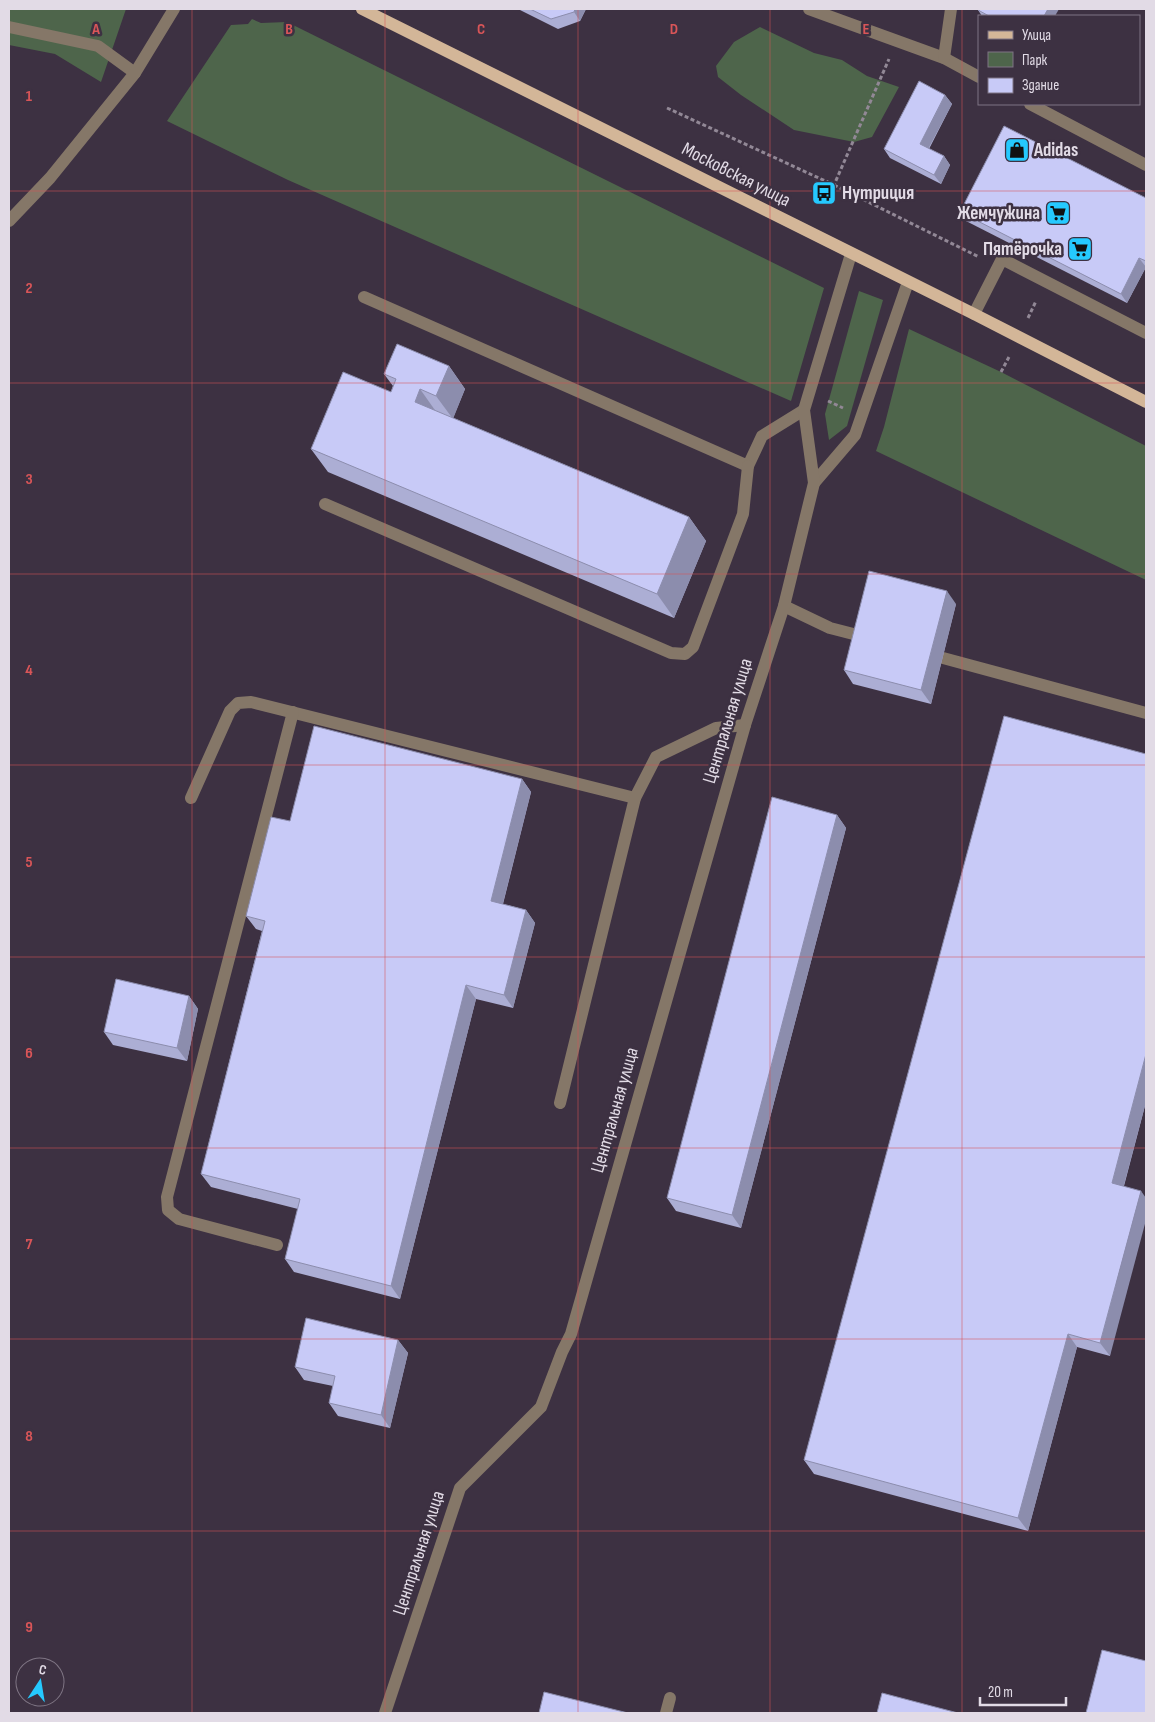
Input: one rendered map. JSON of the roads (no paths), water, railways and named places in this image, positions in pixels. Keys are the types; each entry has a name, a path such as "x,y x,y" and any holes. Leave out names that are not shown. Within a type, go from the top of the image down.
{"main road":[{"name":"Московская улица","path":"362,9 974,314 1146,402"}],"street":[{"path":"9,221 50,178 134,73 174,9"},
{"path":"809,9 944,58 978,76"},
{"path":"944,58 951,9"},
{"path":"9,28 98,46 134,73"},
{"path":"1032,105 1146,165"},
{"path":"814,483 804,410 851,254"},
{"path":"974,314 1002,259 1146,334"},
{"path":"814,483 855,435 908,282"},
{"path":"364,297 748,466"},
{"path":"326,504 671,653 685,654 692,647 743,514 748,466 762,436 804,410"},
{"name":"Центральная улица","path":"385,1713 460,1488 541,1407 571,1334 745,725 784,606 814,483"},
{"path":"784,606 830,628 865,637"},
{"path":"943,658 1146,713"},
{"path":"191,798 230,711 238,703 251,702 635,798"},
{"path":"277,1245 179,1219 168,1210 167,1198 293,712"},
{"path":"560,1103 635,798 656,757 716,728 745,725"},
{"path":"666,1713 670,1698"}],"place":[{"name":"Adidas","path":"1017,150"},
{"name":"Нутриция","path":"824,193"},
{"name":"Жемчужина","path":"1058,213"},
{"name":"Пятёрочка","path":"1080,249"}]}
